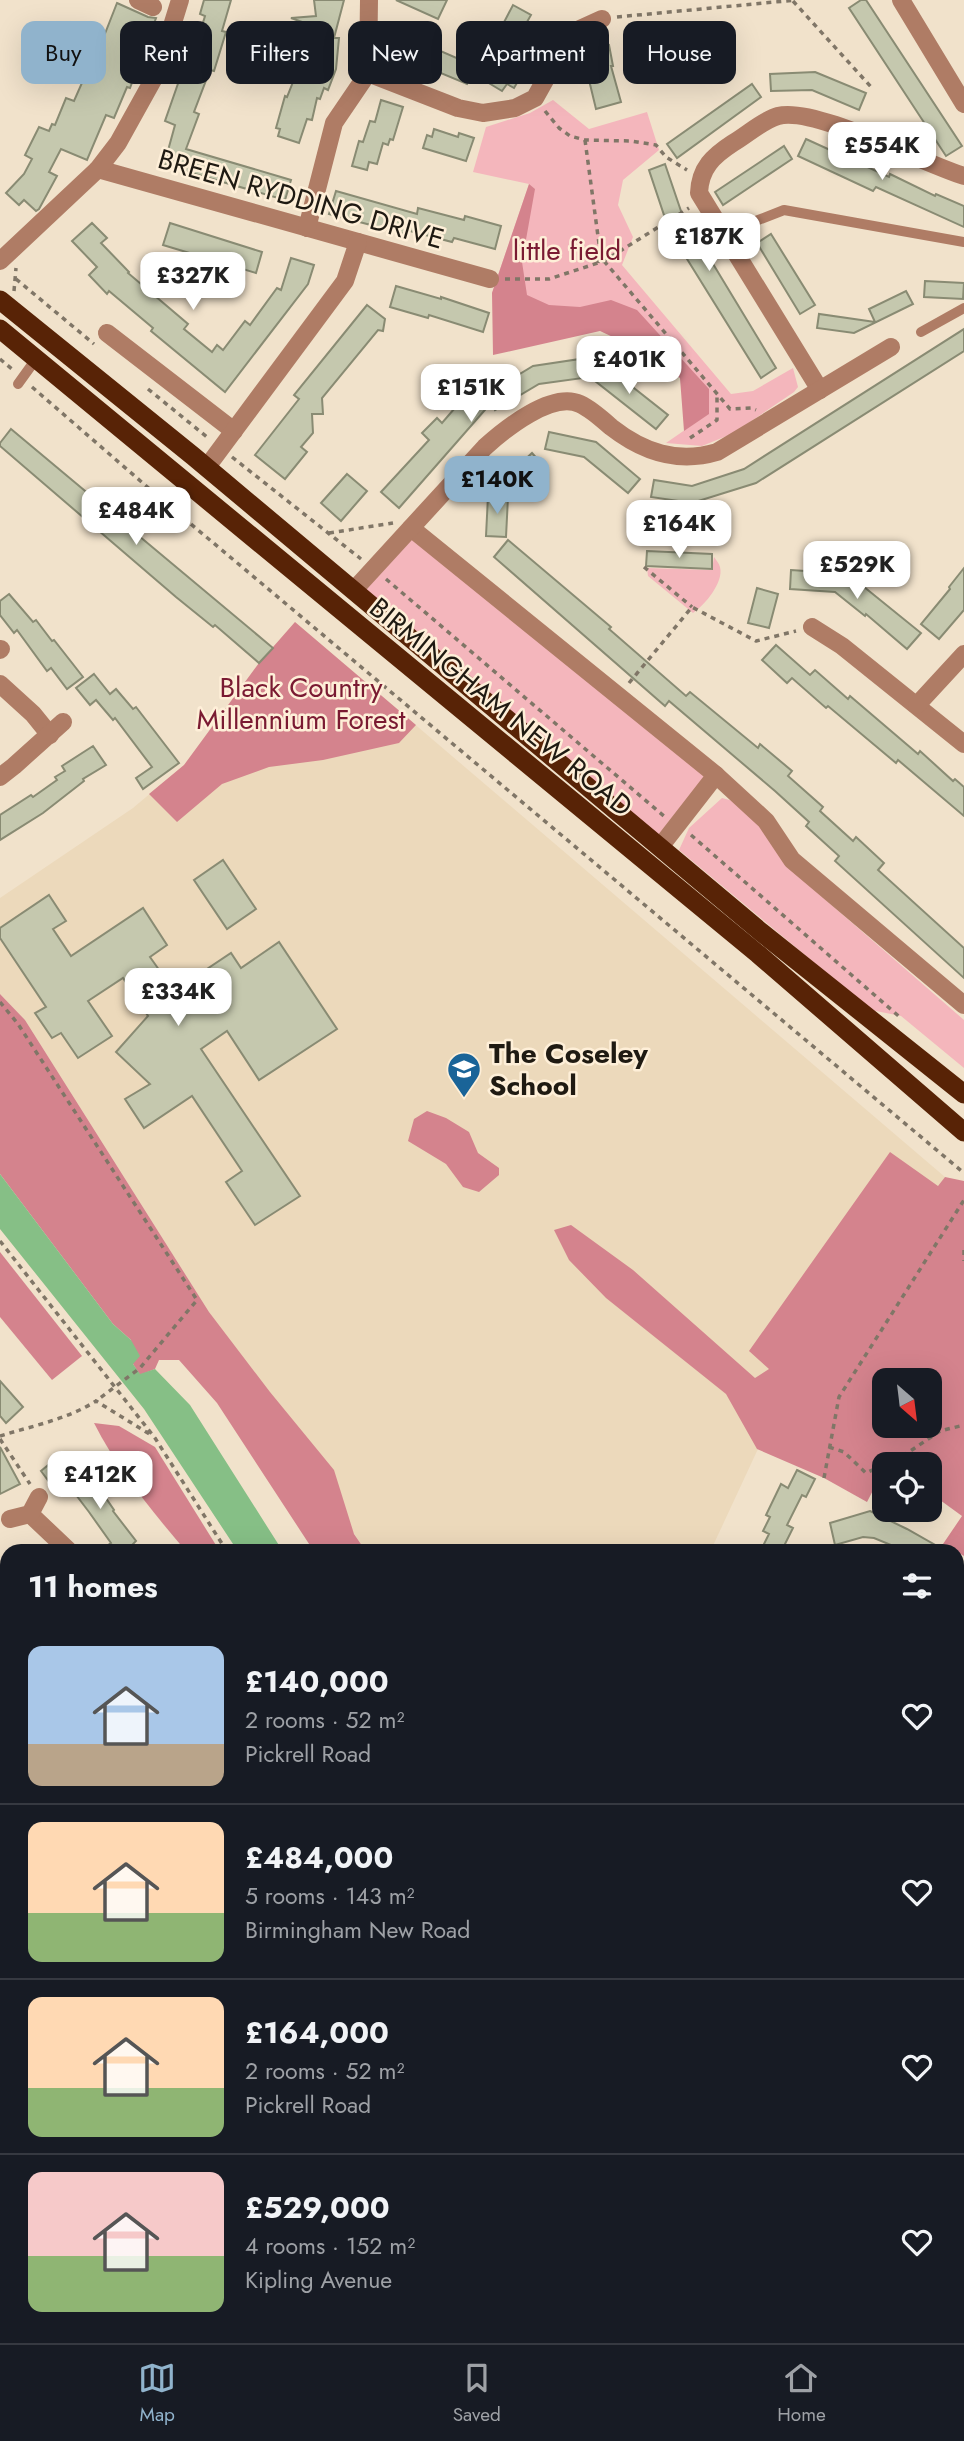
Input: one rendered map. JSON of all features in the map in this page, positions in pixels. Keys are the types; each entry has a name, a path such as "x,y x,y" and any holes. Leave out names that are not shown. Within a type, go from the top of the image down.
{"highway":[{"name":"BIRMINGHAM NEW ROAD","path":"2,302 207,467 761,932 964,1094"},
{"name":"BIRMINGHAM NEW ROAD","path":"0,329 758,954 964,1132"},
{"path":"190,488 207,467"},
{"path":"338,609 354,590"}],"street":[{"path":"4,257 98,169 118,143 158,71 180,0"},
{"path":"369,0 369,21"},
{"path":"901,0 964,104"},
{"path":"397,84 458,107 483,113 515,108 535,98 564,46 580,29 602,19"},
{"path":"307,228 334,123 361,84"},
{"path":"820,390 699,193 701,176 715,155 776,116 796,113 964,176"},
{"name":"BREEN RYDDING DRIVE","path":"98,169 490,279"},
{"path":"207,467 345,281 358,242"},
{"path":"107,333 234,431"},
{"path":"354,590 485,447 507,427 530,414 563,402 579,403 631,442 666,454 701,457 717,452 891,347"},
{"path":"411,528 716,775 766,821 792,860 964,1005"},
{"path":"812,627 842,646 964,744"},
{"path":"918,705 964,653"},
{"path":"0,684 33,714 50,735"},
{"path":"0,777 63,722"},
{"path":"660,847 716,775"},
{"path":"10,1519 30,1514 39,1497"},
{"path":"30,1514 62,1544"}],"lane":[{"path":"753,222 784,210 964,242"},
{"path":"920,332 964,308"},
{"path":"20,381 36,359"}],"path":[{"path":"602,19 795,0 872,88"},
{"path":"535,98 559,128 570,136 585,140 631,141 656,145 666,157 701,176"},
{"path":"585,140 600,251 598,263"},
{"path":"490,279 549,279 604,261 703,199"},
{"path":"2,302 15,289 16,268 4,257"},
{"path":"604,261 730,409 751,408 773,418"},
{"path":"0,359 20,381 964,1173"},
{"path":"666,454 718,420 717,392"},
{"path":"221,449 374,569 677,826 690,834 911,1027"},
{"path":"329,533 393,523 411,528"},
{"path":"643,568 692,607 756,641 812,627"},
{"path":"618,696 692,607"},
{"path":"0,1002 18,1024 197,1300 140,1368 108,1393 85,1408 0,1438 39,1497"},
{"path":"824,1478 839,1397 964,1200"},
{"path":"0,1241 155,1438 222,1544"},
{"path":"964,1250 964,1261"},
{"path":"96,1401 155,1438"},
{"path":"909,1452 940,1431 964,1425"},
{"path":"830,1447 844,1452 866,1473 872,1470"}],"shaded area":[{"name":"The Coseley School","path":"295,622 945,1177 858,1294 771,1421 714,1544 361,1544 209,1312 25,1020 0,994 0,898 133,808 184,765 259,663"},
{"path":"0,1174 113,1324 131,1340 140,1356 133,1364 140,1374 155,1369 190,1405 278,1544 233,1544 144,1409 0,1229"}],"green space":[{"name":"little field","path":"553,100 589,129 647,112 659,150 623,180 618,205 633,237 622,265 731,394 753,391 793,368 798,387 794,392 734,433 702,446 666,443 708,414 707,392 625,310 538,312 514,298 492,293 529,184 473,172 486,127 530,113"},
{"path":"529,184 535,189 522,262 527,295 549,305 580,307 611,300 637,310 709,389 709,414 684,431 680,378 630,345 600,331 493,355 492,293"},
{"path":"411,528 716,775 664,842 354,590"},
{"path":"714,557 720,567 719,579 708,599 693,613 648,576 647,568 712,570"},
{"name":"Black Country Millennium Forest","path":"295,622 416,725 399,743 323,760 269,767 222,784 177,822 149,794 184,765 259,663"},
{"path":"722,798 737,802 764,824 797,875 964,1020 964,1068 901,1016 871,1010 679,850 689,828"},
{"path":"0,994 25,1020 209,1312 334,1470 354,1534 361,1544 309,1544 217,1403 179,1360 159,1360 155,1369 140,1375 133,1364 131,1340 113,1324 0,1174"},
{"path":"427,1111 446,1118 469,1132 478,1153 499,1168 499,1175 479,1192 463,1187 446,1164 408,1141 414,1119"},
{"path":"890,1152 938,1186 945,1177 964,1181 964,1544 943,1544 962,1516 942,1501 942,1452 872,1452 872,1492 867,1502 824,1478 757,1449 726,1394 606,1298 569,1260 554,1230 571,1225 633,1270 755,1378 769,1369 749,1351"},
{"path":"0,1252 82,1356 52,1380 0,1317"},
{"path":"94,1423 119,1426 155,1447 215,1544 180,1544 124,1473"}],"building":[{"path":"204,0 231,0 222,31 226,32 214,71 212,21 203,21 205,16 200,14"},
{"path":"314,0 344,0 334,38 334,21 299,21 291,18 316,16"},
{"path":"396,0 447,0 438,19"},
{"path":"861,0 866,0 962,146 946,156 849,8"},
{"path":"117,3 156,18 155,21 120,21 120,84 131,84 130,88 127,87 114,118 106,115 87,160 61,149 49,172 57,176 39,209 36,211 24,200 19,205 6,193 24,174 32,159 25,155 39,127 49,131 52,124 55,125 66,98 74,101 81,84 106,84 106,31"},
{"path":"513,5 531,15 528,21 505,21"},
{"path":"334,38 339,38 334,74"},
{"path":"609,45 611,66 621,102 596,109 590,84 609,84"},
{"path":"442,52 456,58 456,79 442,73"},
{"path":"815,72 866,93 859,110 812,90 771,91 770,74"},
{"path":"178,84 205,84 194,112 199,114 186,149 291,180 285,200 164,165 175,125 165,121"},
{"path":"292,84 330,84 328,90 324,88 320,99 317,98 312,120 307,119 299,143 278,136 280,129 276,128 285,96 287,97"},
{"path":"490,84 507,84 502,91"},
{"path":"752,84 761,97 677,158 667,144"},
{"path":"381,100 403,107 393,140 390,139 388,145 383,143 377,164 369,162 367,170 352,166 359,141 363,142 370,121 375,122"},
{"path":"434,129 458,137 459,133 474,138 466,161 423,148 427,135 432,137"},
{"path":"806,139 889,177 890,174 935,196 936,194 964,206 964,227 876,187 873,191 798,156"},
{"path":"784,146 792,159 723,205 715,192"},
{"path":"665,164 681,211 776,368 761,378 669,230 649,170"},
{"path":"336,191 417,214 418,208 464,220 465,216 501,226 495,249 454,238 452,242 406,230 405,234 329,214"},
{"path":"92,223 107,238 101,243 128,273 188,324 184,329 212,352 217,345 223,350 245,321 250,325 277,288 281,290 291,258 314,265 308,284 225,392 151,331 153,328 109,291 107,294 89,275 97,267 72,241"},
{"path":"170,223 262,252 256,273 163,245"},
{"path":"771,234 815,305 800,314 757,243"},
{"path":"925,281 964,283 963,299 924,297"},
{"path":"396,286 489,313 483,332 429,315 428,318 390,307"},
{"path":"906,291 913,304 854,333 817,328 819,314 875,322 869,309"},
{"path":"367,305 385,319 383,331 378,330 322,398 323,414 312,414 313,433 301,447 307,452 285,479 255,455 299,399 294,395"},
{"path":"964,329 964,351 756,483 692,503 651,497 654,480 692,486 744,469"},
{"path":"580,359 583,378 539,384 495,410 491,403 399,508 381,492 429,440 422,433 437,418 442,423 467,394 475,401 533,366"},
{"path":"601,362 668,415 656,429 590,377"},
{"path":"11,429 273,648 259,663 215,625 213,627 176,597 0,446"},
{"path":"549,432 596,442 640,479 628,493 584,457 545,449"},
{"path":"532,453 547,470 515,498 501,482"},
{"path":"347,474 367,491 341,521 321,503"},
{"path":"488,496 508,497 506,537 486,536"},
{"path":"508,540 611,627 609,629 686,696 690,692 758,748 760,744 792,771 788,776 823,807 820,811 853,841 856,837 884,863 878,870 964,948 964,978 835,861 839,856 806,826 809,822 775,791 669,701 665,706 494,557"},
{"path":"647,551 712,554 712,569 646,566"},
{"path":"964,568 964,610 939,639 921,624"},
{"path":"791,570 848,574 921,633 907,649 835,592 790,589"},
{"path":"757,588 778,594 769,628 748,623"},
{"path":"9,594 33,622 36,620 52,641 54,640 83,677 67,689 51,668 47,671 17,630 14,633 0,615 0,601"},
{"path":"776,645 810,675 815,670 848,699 850,696 918,754 920,751 953,781 955,779 964,787 964,816 898,760 896,763 792,678 787,683 762,660"},
{"path":"94,674 110,694 116,689 133,709 136,707 179,763 143,789 136,778 152,767 115,718 113,720 96,700 90,705 76,688"},
{"path":"93,746 106,765 83,779 84,781 43,813 0,840 0,815 57,780 55,777 65,771 62,766"},
{"path":"223,860 256,909 227,929 194,880"},
{"path":"49,895 66,921 53,929 71,956 143,908 167,945 150,957 174,991 231,953 241,968 279,942 337,1029 259,1080 227,1031 201,1049 300,1196 255,1225 226,1182 242,1171 192,1096 144,1128 125,1099 150,1084 116,1052 148,1016 123,978 88,1001 112,1036 78,1058 61,1033 52,1038 35,1013 46,1007 0,938 0,928"},
{"path":"0,1381 23,1407 6,1423 0,1416"},
{"path":"0,1447 20,1484 0,1494"},
{"path":"58,1457 67,1469 50,1483 41,1471"},
{"path":"78,1468 103,1494 136,1541 133,1544 110,1544 73,1491 71,1493 61,1481"},
{"path":"797,1470 815,1479 806,1497 802,1495 787,1525 793,1528 785,1544 764,1544 769,1534 763,1531 770,1517 766,1515 781,1484 788,1488"},
{"path":"870,1511 872,1522 893,1522 933,1544 888,1544 863,1537 835,1544 830,1523"}],"place":[{"name":"The Coseley School","path":"464,1099"}]}
